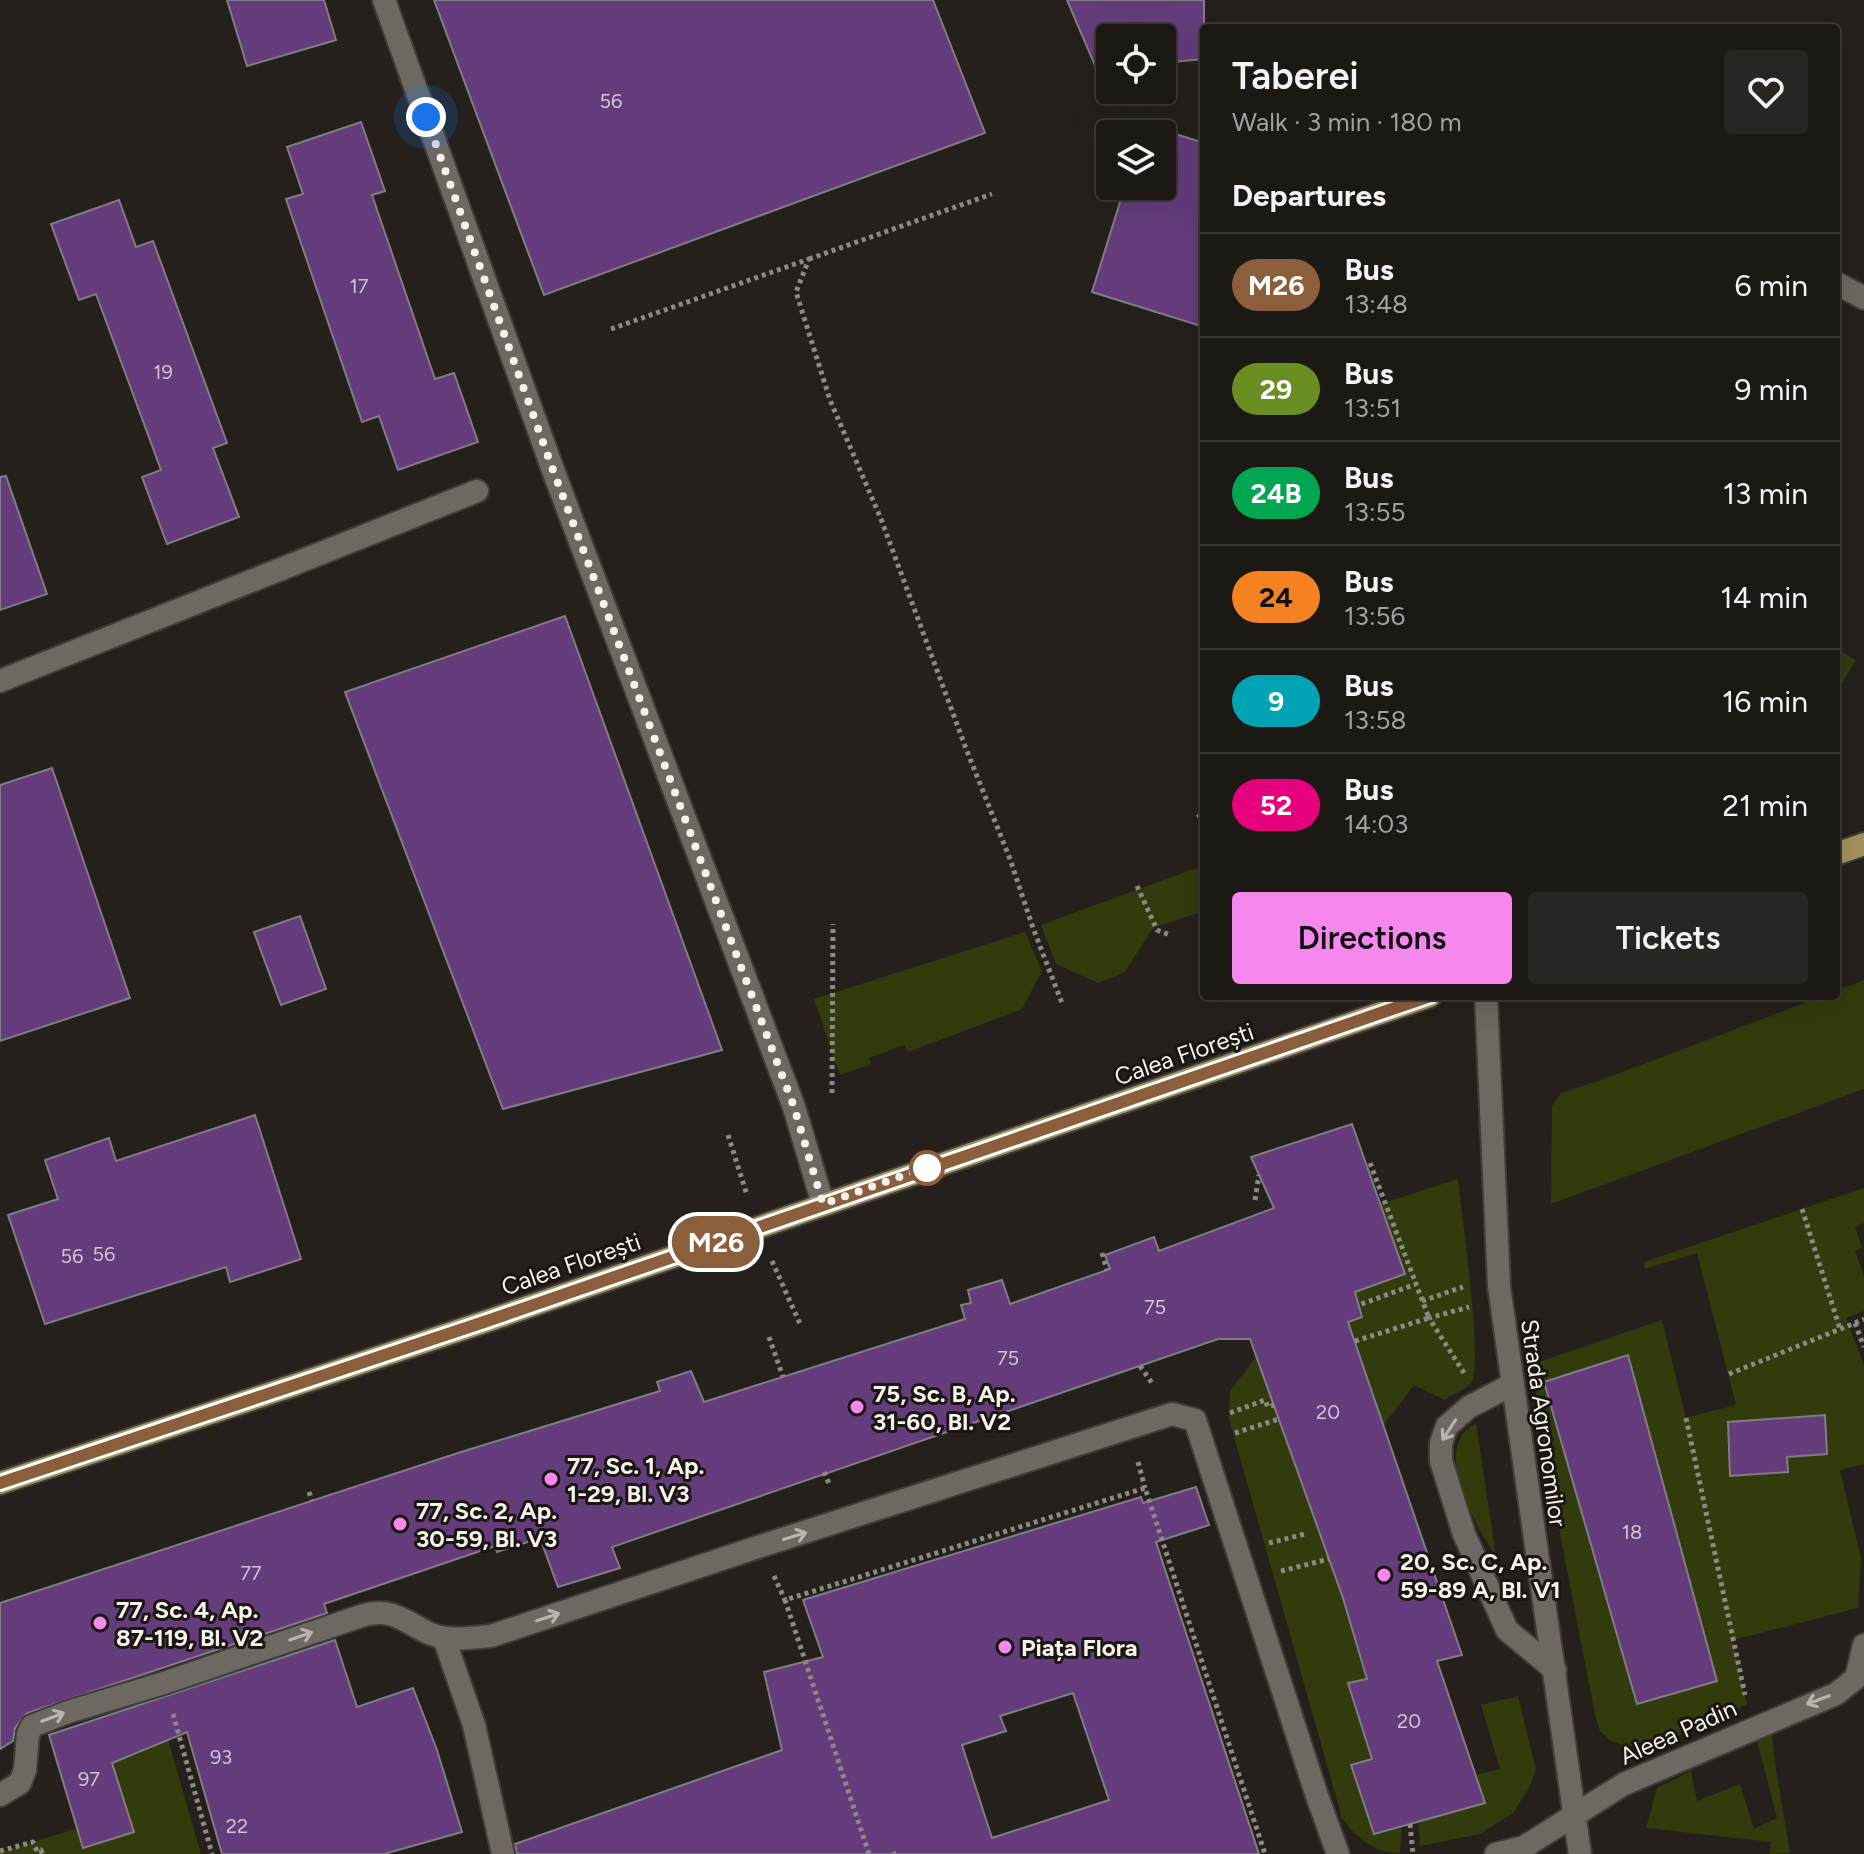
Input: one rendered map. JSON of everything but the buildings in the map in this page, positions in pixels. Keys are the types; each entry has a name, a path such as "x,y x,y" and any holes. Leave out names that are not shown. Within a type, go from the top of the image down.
{"main road":[{"path":"1840,853 1864,844"},
{"name":"Calea Florești","path":"0,1483 484,1322 1418,1000"}],"street":[{"path":"384,0 553,470 794,1107 823,1204"},
{"path":"1840,285 1864,298"},
{"path":"0,681 477,491"},
{"name":"Strada Agronomilor","path":"1486,1000 1496,1243 1511,1385 1580,1854"},
{"path":"1511,1385 1469,1407 1447,1426 1441,1443 1441,1461 1464,1534 1507,1630 1555,1670"},
{"path":"0,1795 20,1783 32,1726 378,1611 444,1638 491,1636 1172,1414 1195,1420 1338,1854"},
{"path":"444,1638 474,1725 503,1854"},
{"name":"Aleea Padin","path":"1496,1854 1524,1847 1624,1784 1836,1694 1856,1678 1864,1645"}],"path":[{"path":"611,329 992,194"},
{"path":"809,259 796,292 830,400 886,533 1062,1003"},
{"path":"1137,886 1157,930 1170,935"},
{"path":"832,1093 833,924"},
{"path":"1370,1163 1429,1318 1471,1384"},
{"path":"1255,1200 1259,1175"},
{"path":"1802,1209 1840,1329"},
{"path":"1102,1253 1107,1270"},
{"path":"1359,1305 1416,1284"},
{"path":"1422,1301 1469,1285"},
{"path":"1355,1341 1471,1306"},
{"path":"1729,1374 1864,1319"},
{"path":"1855,1323 1864,1347"},
{"path":"769,1337 783,1377"},
{"path":"1225,1415 1265,1400 1268,1407 1274,1405"},
{"path":"1686,1418 1747,1704"},
{"path":"1230,1435 1279,1419"},
{"path":"869,1854 784,1598 1145,1488 1265,1854"},
{"path":"309,1492 312,1501"},
{"path":"1260,1545 1305,1534"},
{"path":"1269,1574 1329,1559"},
{"path":"164,1683 212,1854"},
{"path":"1410,1824 1413,1854"},
{"path":"0,1851 33,1842 42,1854"}],"green space":[{"path":"1840,651 1856,660 1840,686"},
{"path":"1200,866 1200,912 1153,928 1124,973 1098,983 1056,964 1041,925"},
{"path":"1025,932 1042,971 1022,1009 908,1052 904,1045 869,1058 871,1064 840,1075 814,999"},
{"path":"1864,980 1864,1089 1551,1204 1552,1106 1561,1093 1812,1000 1840,1000 1840,989"},
{"path":"1458,1179 1475,1348 1471,1383 1445,1400 1414,1385 1383,1426 1349,1322 1362,1317 1354,1292 1405,1274 1380,1204"},
{"path":"1864,1188 1864,1223 1855,1227 1862,1247 1855,1251 1864,1276 1864,1311 1846,1318 1864,1365 1864,1464 1840,1470 1861,1558 1858,1608 1733,1640 1747,1704 1650,1749 1629,1748 1610,1740 1600,1731 1595,1715 1536,1409 1536,1363 1662,1320 1686,1418 1736,1405 1697,1253 1645,1269 1644,1262"},
{"path":"1256,1357 1343,1598 1367,1679 1349,1684 1372,1759 1351,1765 1374,1834 1402,1826 1400,1853 1366,1843 1342,1818 1229,1419 1230,1391"},
{"path":"1476,1423 1496,1556 1468,1507 1456,1468 1456,1449 1463,1434"},
{"path":"1518,1696 1536,1770 1513,1813 1480,1834 1420,1846 1418,1821 1485,1803 1476,1775 1500,1769 1481,1705"},
{"path":"156,1698 201,1854 0,1854 78,1828 84,1848 133,1832 112,1763 141,1753 127,1707"},
{"path":"1772,1733 1790,1853 1770,1854 1771,1842 1646,1828 1657,1788 1691,1771 1697,1801 1740,1784 1754,1829 1777,1818 1756,1737"}],"bus line":[{"name":"M26","path":"0,1483 484,1322 1418,1000"}],"place":[{"name":"75, Sc. B, Ap. 31-60, Bl. V2","path":"857,1407"},
{"name":"77, Sc. 1, Ap. 1-29, Bl. V3","path":"551,1479"},
{"name":"77, Sc. 2, Ap. 30-59, Bl. V3","path":"400,1524"},
{"name":"20, Sc. C, Ap. 59-89 A, Bl. V1","path":"1384,1575"},
{"name":"77, Sc. 4, Ap. 87-119, Bl. V2","path":"100,1623"},
{"name":"Piața Flora","path":"1005,1647"}],"route":[{"path":"426,117 553,470 794,1107 823,1204 933,1165 927,1168"}]}
